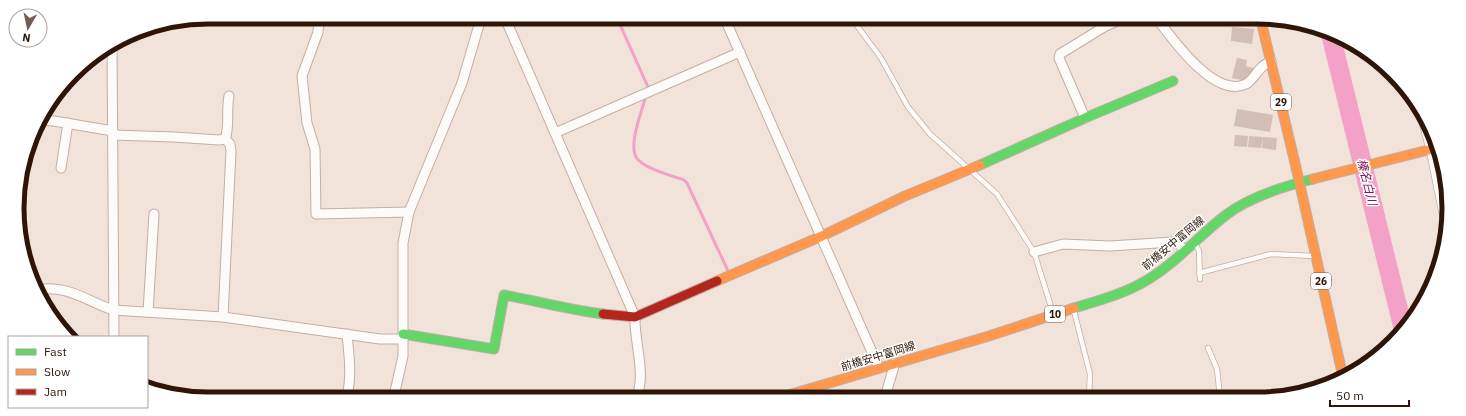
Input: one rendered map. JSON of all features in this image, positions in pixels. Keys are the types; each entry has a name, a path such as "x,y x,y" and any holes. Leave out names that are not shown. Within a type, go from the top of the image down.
{"main road":[{"name":"29","path":"1263,24 1300,184"},
{"path":"403,336 494,349 504,295 543,302 579,311 629,317 635,316 822,236 905,196 969,170 1085,118 1173,82"},
{"name":"前橋安中富岡線","path":"798,392 989,336 1116,295 1141,284 1165,268 1227,214 1261,196 1310,180 1430,150"},
{"name":"26","path":"1300,184 1342,372"}],"street":[{"path":"319,24 318,32 302,76 307,123 315,149 316,214 409,212"},
{"path":"395,392 403,356 404,243 409,212 462,83 479,24"},
{"path":"508,24 635,316 641,378 638,392"},
{"path":"727,24 879,368"},
{"path":"1085,118 1059,58 1060,54 1110,24"},
{"path":"1161,24 1183,51 1216,81 1237,86 1247,84 1263,66 1271,61"},
{"path":"112,51 114,336"},
{"path":"556,133 740,52"},
{"path":"225,138 227,134 227,106 229,96"},
{"path":"46,121 68,123 113,133 219,140 225,138"},
{"path":"61,168 68,123"},
{"path":"223,317 231,151 230,144 225,138"},
{"path":"148,312 154,214"},
{"path":"1034,252 1063,244 1110,246 1173,242 1176,242 1185,250"},
{"path":"44,290 69,292 114,310 223,317 380,339 403,336"},
{"path":"347,334 350,361 348,392"},
{"path":"886,392 895,363"}],"lane":[{"path":"856,24 881,58 908,107 930,134 997,194 1034,252 1054,315"},
{"path":"1424,130 1430,150 1442,214"},
{"path":"1194,242 1199,251 1200,279"},
{"path":"1199,273 1271,254 1315,256"},
{"path":"1074,309 1090,374 1089,392"},
{"path":"1208,348 1217,369 1219,392"}],"building":[{"path":"1232,27 1254,29 1252,44 1231,41"},
{"path":"1237,58 1247,60 1246,66 1254,68 1252,76 1247,75 1246,81 1232,78"},
{"path":"1237,109 1273,115 1270,132 1234,126"},
{"path":"1235,135 1248,136 1247,147 1234,146"},
{"path":"1249,136 1263,137 1261,148 1248,147"},
{"path":"1263,137 1277,138 1276,150 1262,148"}],"waterway":[{"path":"620,24 648,87"},
{"name":"榛名白川","path":"1332,40 1402,323"},
{"path":"645,99 635,137 634,151 636,157 644,165 684,180 687,183 728,271"}],"traffic: fast":[{"path":"980,165 1173,81"},
{"path":"1074,308 1108,298 1152,277 1226,215 1245,203 1279,189 1313,179"},
{"path":"403,334 494,349 504,295 603,314"}],"traffic: slow":[{"path":"1262,24 1295,163 1342,371"},
{"path":"1313,179 1432,149"},
{"path":"717,281 822,236 905,196 980,165"},
{"path":"799,392 989,336 1074,308"}],"traffic: jam":[{"path":"603,314 635,317 717,281"}]}
